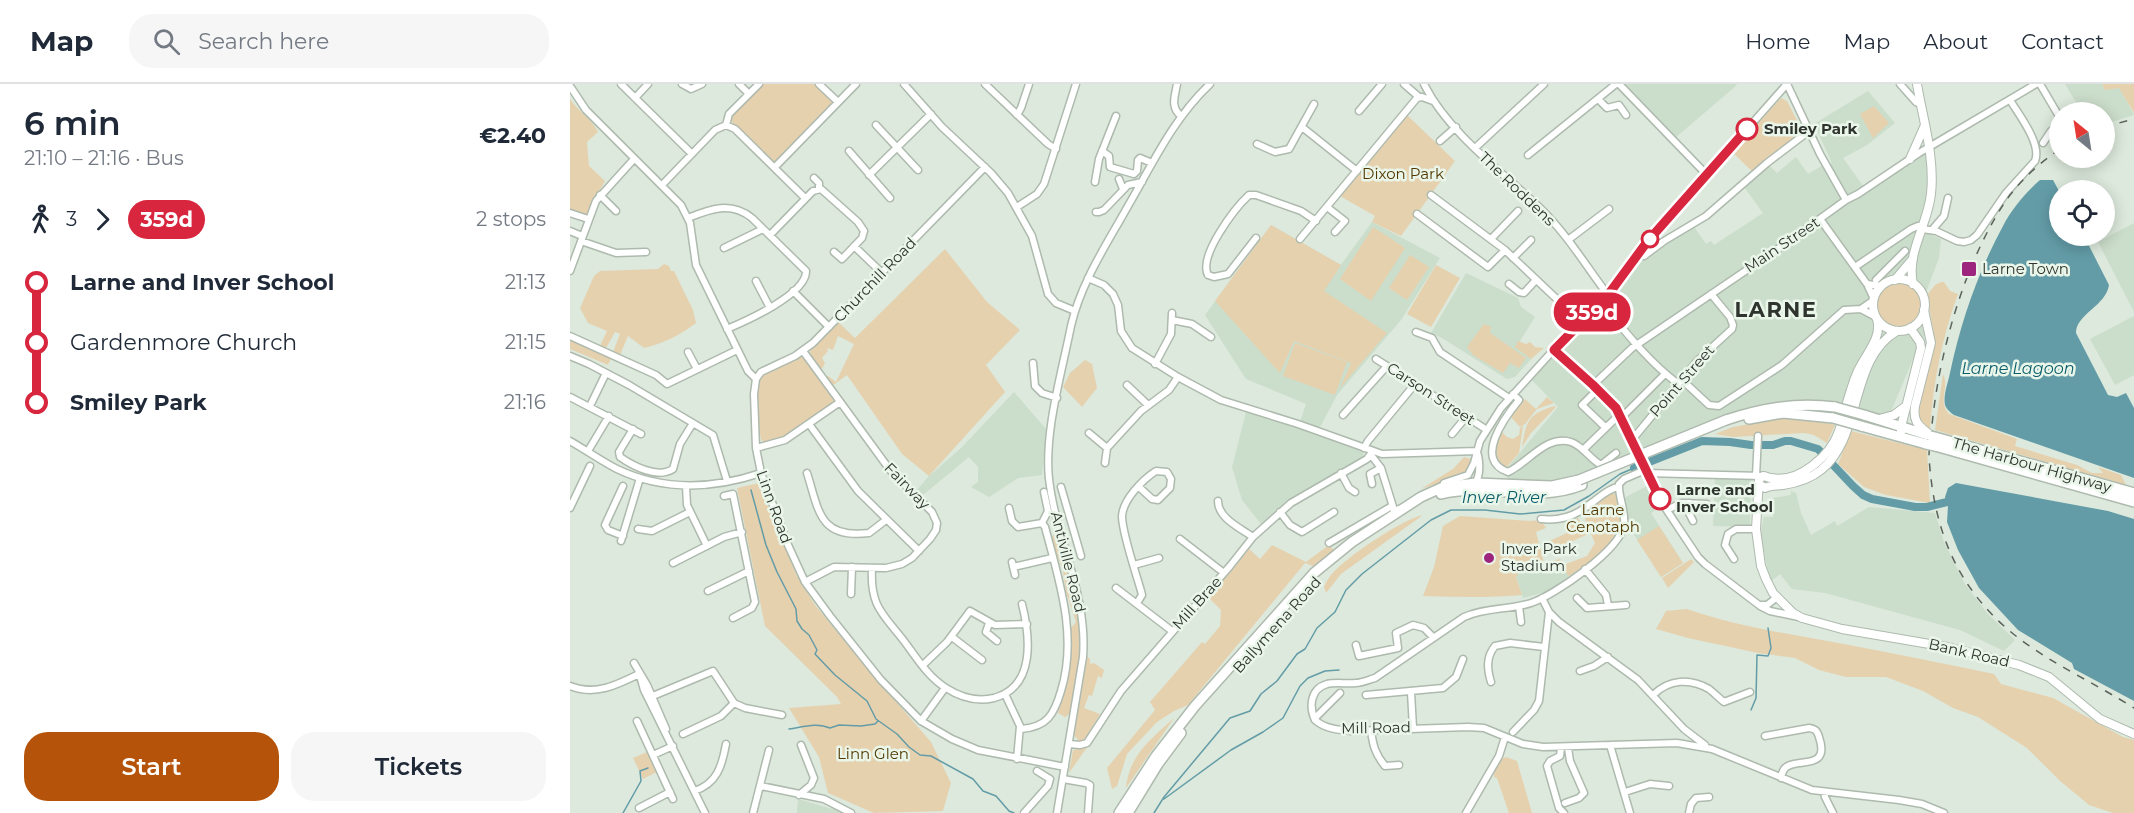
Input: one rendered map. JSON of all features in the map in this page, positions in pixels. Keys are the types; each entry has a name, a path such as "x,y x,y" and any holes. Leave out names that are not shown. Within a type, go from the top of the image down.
{"highway":[{"path":"1580,482 1727,423 1784,405 1803,404 1835,407 1878,419 1961,453 2134,502"},
{"path":"1727,423 1784,413 1833,418 1932,441"},
{"name":"The Harbour Highway","path":"1932,441 2134,493"},
{"name":"Ballymena Road","path":"1119,813 1180,724 1314,573 1394,509 1443,488 1476,483 1552,486 1580,482"},
{"name":"Ballymena Road","path":"1128,813 1158,764 1187,726 1321,575 1342,557 1422,502 1443,493 1469,491 1544,495 1563,492 1580,482"}],"main road":[{"path":"1913,284 1912,260 1931,195 1929,147 1917,84"},
{"path":"1910,159 1925,125"},
{"path":"1895,280 1912,260"},
{"path":"1764,481 1790,484 1805,480 1826,466 1860,367 1879,333 1880,327 1874,300 1879,283 1895,280 1907,281 1913,284 1923,297 1932,343 1914,417 1919,427 1932,441"},
{"path":"1764,481 1800,473 1831,454 1844,439 1867,370 1885,339 1920,321 1924,309"},
{"path":"1877,318 1887,328 1897,331"},
{"path":"1901,427 1921,348 1920,342 1910,328"},
{"path":"1878,419 1894,415 1907,405"},
{"path":"1764,481 1756,529 1758,550 1764,576 1776,598"},
{"name":"Bank Road","path":"1776,598 1802,618 1862,633 1947,647 2019,665 2049,677 2100,719 2134,734"}],"street":[{"path":"621,84 692,154"},
{"path":"635,98 648,84"},
{"path":"682,84 692,89 702,84"},
{"path":"739,84 749,94"},
{"path":"726,125 729,116 759,84"},
{"path":"819,84 838,102"},
{"path":"775,168 856,84"},
{"path":"985,84 1049,146 1056,149"},
{"path":"1017,115 1029,84"},
{"path":"1017,207 1035,195 1042,187 1076,84"},
{"path":"1177,84 1174,106 1180,116"},
{"path":"909,86 931,114 1003,187 1017,207 1032,236 1048,294 1056,303 1075,311 1088,278 1152,163 1180,116 1210,84"},
{"path":"1359,111 1382,84"},
{"path":"1404,84 1419,96 1433,101"},
{"name":"The Roddens","path":"1424,84 1433,101 1475,148 1540,209 1568,240 1608,295"},
{"path":"1475,148 1544,84"},
{"path":"1528,155 1618,84 1707,175"},
{"path":"1329,543 1426,490 1468,475 1472,470 1486,430 1511,396 1608,295 1637,255 1787,84 1846,200"},
{"path":"1900,84 1920,104"},
{"path":"2038,84 2050,102"},
{"name":"Main Street","path":"1596,387 1636,345 1846,200 1929,147 2038,84"},
{"path":"570,86 582,106 676,199 688,218 696,265 748,371 756,379"},
{"path":"1778,94 1794,100"},
{"path":"1300,239 1419,96"},
{"path":"1598,99 1607,108 1619,106 1626,115"},
{"path":"1855,267 1918,226 1964,242 1977,235 2006,192 2037,157 2036,144 2010,100"},
{"path":"1257,144 1275,152 1291,147 1314,104"},
{"path":"869,175 931,114"},
{"path":"1093,181 1102,151 1117,118"},
{"path":"662,185 717,128 726,125 734,129 806,198"},
{"path":"876,125 918,170"},
{"path":"1302,127 1357,171"},
{"path":"1440,141 1456,127"},
{"path":"1637,255 1644,256 1706,216 1767,163 1809,131"},
{"path":"2043,142 2049,134"},
{"path":"849,151 890,198"},
{"path":"1102,151 1110,156 1110,167 1134,174 1140,158 1152,163"},
{"path":"570,271 588,219 600,195 634,159"},
{"name":"Churchill Road","path":"756,379 765,369 803,351 829,327 985,167"},
{"path":"814,178 819,183 819,188"},
{"path":"1119,179 1123,189"},
{"path":"1096,212 1104,210 1123,189 1134,182 1142,182"},
{"path":"770,235 813,190 819,188 863,228 863,237 842,259 834,252"},
{"path":"600,195 616,211"},
{"path":"1256,238 1228,274 1214,277 1208,275 1205,266 1210,248 1249,195 1256,195 1301,211 1316,221"},
{"path":"1431,195 1505,250 1581,322"},
{"path":"1932,230 1944,216 1947,198"},
{"path":"688,218 713,208 728,207 745,213 806,271 805,279 770,308 727,329"},
{"path":"1327,207 1344,221 1335,232"},
{"path":"1568,240 1609,209"},
{"path":"1491,239 1518,211"},
{"path":"570,213 588,219"},
{"path":"1417,214 1488,267 1505,250"},
{"path":"1597,317 1606,312 1610,313 1636,345 1665,374 1679,381 1706,403 1713,406 1723,404 1782,365 1844,310 1861,309 1874,300 1867,284 1820,219"},
{"path":"724,248 763,229"},
{"path":"570,231 581,239 616,253 646,252"},
{"path":"1513,258 1531,240"},
{"path":"854,246 882,273"},
{"path":"1867,284 1879,283 1903,253 1912,260"},
{"path":"1088,278 1104,285 1113,294 1118,305 1120,327 1124,339 1136,352 1155,364 1230,404 1292,422 1364,448 1371,453 1381,468 1394,509"},
{"path":"1509,284 1516,291 1524,293 1536,280"},
{"path":"756,281 770,308"},
{"path":"793,291 829,327"},
{"name":"Point Street","path":"1632,440 1679,381 1711,346 1732,329 1730,317 1711,294"},
{"path":"1063,306 1079,300"},
{"path":"1861,309 1877,318"},
{"name":"Antiville Road","path":"1057,813 1083,657 1084,634 1080,600 1051,490 1048,462 1049,440 1075,311"},
{"path":"1155,364 1170,335 1172,317 1192,324 1210,337"},
{"path":"1416,332 1432,338 1439,352 1519,400 1501,424 1492,448 1493,461 1498,469 1508,472 1537,451 1563,441 1572,442 1601,465 1616,453"},
{"path":"570,336 656,375 668,384 737,350"},
{"path":"1560,356 1564,341"},
{"path":"1554,350 1611,402 1632,440 1644,470 1667,510 1705,564 1760,606 1770,611 1802,618"},
{"name":"Fairway","path":"803,351 893,474 936,516 938,523 936,531 919,551 910,560 898,566 831,567 805,582"},
{"path":"688,352 697,369"},
{"path":"570,356 606,373 715,438 727,481"},
{"name":"Carson Street","path":"1376,359 1486,430"},
{"path":"1033,363 1035,386 1042,393 1057,398"},
{"path":"1343,415 1387,366"},
{"path":"590,406 606,373"},
{"path":"1583,450 1605,427 1620,417 1665,374"},
{"path":"1105,463 1107,448 1141,411 1169,390 1178,377"},
{"name":"Linn Road","path":"756,379 754,394 756,448 761,473 786,541 805,582 830,616 885,685 921,721 966,745 1017,759 1065,767"},
{"path":"1364,448 1415,384"},
{"path":"1127,385 1148,405"},
{"path":"1596,387 1582,405 1605,427"},
{"path":"570,397 641,434"},
{"path":"756,448 785,440 840,402"},
{"path":"588,451 609,416"},
{"path":"1452,434 1466,417"},
{"path":"633,429 619,452 620,457 643,469 665,472 673,469 680,444 693,423"},
{"path":"809,424 858,492 919,551"},
{"path":"1089,433 1107,448"},
{"path":"1340,693 1315,718 1311,706 1312,697 1321,686 1360,683 1375,678 1469,615 1519,606 1542,598 1585,569 1611,547 1622,531 1624,518 1618,487 1622,480 1644,470 1764,481 1757,449 1758,436"},
{"path":"570,441 612,466 640,478 662,484 686,486 727,481 761,473"},
{"path":"1371,453 1389,455 1477,451"},
{"path":"1469,491 1476,483 1479,468 1477,451"},
{"name":"Mill Brae","path":"1069,744 1083,745 1086,743 1121,691 1253,537 1301,496 1371,453"},
{"path":"570,508 590,466"},
{"path":"1372,484 1370,474 1381,468"},
{"path":"1479,468 1485,477 1495,484"},
{"path":"1137,603 1142,595 1122,515 1128,500 1139,487 1152,474 1158,470 1167,472 1172,479 1170,488 1158,500 1152,499 1139,487"},
{"path":"807,473 820,513 832,529 841,532 869,533 886,520"},
{"path":"1341,473 1349,488 1355,492"},
{"path":"624,489 605,525 608,531 622,539 640,478"},
{"path":"686,486 687,505 707,546"},
{"path":"1061,486 1080,556"},
{"path":"1541,519 1555,520 1566,517 1589,506 1611,489 1618,487"},
{"path":"1042,523 1048,511 1044,492"},
{"path":"724,496 733,494 754,605 737,618"},
{"path":"1218,501 1218,507 1224,516 1253,537"},
{"path":"1667,510 1681,503 1707,504"},
{"path":"1689,503 1689,513 1694,521"},
{"path":"1010,508 1013,522 1019,527 1042,523"},
{"path":"638,529 652,531 690,512"},
{"path":"1280,512 1290,525 1302,532 1334,512"},
{"path":"1021,729 1038,726 1050,716 1059,698 1066,671 1068,640 1063,598 1047,534 1042,523"},
{"path":"1734,559 1725,545 1728,534 1737,529 1756,529"},
{"path":"1047,534 1061,530"},
{"path":"673,563 726,536 742,532"},
{"path":"1063,538 1074,535"},
{"path":"1180,538 1224,573"},
{"path":"1013,568 1052,558"},
{"path":"1134,565 1159,558"},
{"path":"851,594 852,567"},
{"path":"872,568 871,587 875,602 935,680 962,696 991,698 1005,694 1019,681 1028,652 1027,624 1022,604"},
{"path":"1585,569 1605,593 1609,601 1608,605"},
{"path":"708,591 749,571"},
{"path":"1116,588 1172,631"},
{"path":"1542,598 1549,612 1566,628 1633,676 1680,726 1704,744 1704,747 1812,790 1922,804 1944,813"},
{"path":"1576,598 1587,608 1626,605"},
{"path":"1760,606 1767,605 1776,598"},
{"path":"1519,606 1521,622"},
{"path":"922,665 952,637 970,611 989,623 1027,624"},
{"path":"1513,732 1538,704 1549,612"},
{"path":"989,623 986,632 997,641"},
{"path":"1356,645 1359,656 1398,648 1396,633 1413,625 1424,628 1433,638"},
{"path":"952,637 982,660"},
{"path":"1491,682 1487,664 1495,646 1510,643 1544,648"},
{"path":"1580,671 1608,657"},
{"path":"1366,695 1440,690 1448,686 1457,675 1463,659"},
{"path":"634,663 645,680 650,697 664,720 668,736 705,813"},
{"path":"650,697 713,671 734,703 745,708 782,715"},
{"path":"570,686 591,690 616,688 640,675"},
{"path":"1653,695 1668,684 1681,681 1702,686 1724,702 1750,692"},
{"path":"921,721 945,688"},
{"path":"1411,692 1413,728"},
{"path":"1005,694 1021,729 1017,759"},
{"path":"683,734 721,716 734,703"},
{"name":"Mill Road","path":"1315,718 1322,725 1336,730 1480,728 1533,746 1565,748 1677,743 1704,747"},
{"path":"637,721 672,796 641,804"},
{"path":"1765,736 1809,728 1818,733 1821,746 1817,758 1808,763 1788,765 1781,778"},
{"path":"1371,731 1373,749 1380,760 1385,766 1399,765"},
{"path":"1466,813 1499,756 1505,738"},
{"path":"799,795 811,785 814,778 801,745"},
{"path":"1610,745 1615,769 1625,792 1630,813"},
{"path":"653,755 673,746"},
{"path":"694,791 711,784 717,776 728,747"},
{"path":"1565,748 1584,793 1580,798 1565,803"},
{"path":"1563,813 1558,808 1547,766 1550,761 1560,756 1565,748"},
{"path":"753,813 769,749"},
{"path":"1024,813 1048,786 1050,779 1040,772 1045,764"},
{"path":"1063,779 1087,783 1091,786 1088,813"},
{"path":"1625,792 1650,784 1669,786"},
{"path":"761,786 824,799 851,813"},
{"path":"1824,792 1824,797 1833,813"},
{"path":"1689,813 1691,804 1696,798 1709,797"}],"shaded area":[{"path":"1624,84 1736,84 1737,85 1675,138"},
{"path":"2065,84 2102,84 2106,90 2119,87 2134,115 2115,121 2115,102 2076,102"},
{"path":"1868,91 1895,123 1867,145 1843,158 1866,190 1923,153 1926,155 1929,188 1919,230 1941,239 1939,258 1925,295 1930,324 1890,414 1884,415 1840,404 1779,401 1722,416 1580,474 1552,481 1507,483 1508,467 1558,407 1529,377 1602,302 1608,309 1604,300 1637,255 1644,256 1692,224 1706,244 1711,241 1714,245 1763,213 1742,184 1767,163 1777,173 1796,157 1808,174 1823,165 1832,163 1814,124"},
{"path":"1372,222 1440,258 1401,320 1337,395 1319,429 1300,422 1306,404 1246,379 1205,315 1271,225 1341,265"},
{"path":"2134,223 2134,312 2100,246 2115,246 2115,233"},
{"path":"1466,273 1518,298 1521,307 1535,317 1520,341 1533,357 1515,377 1507,379 1431,333"},
{"path":"2134,316 2134,375 2115,385 2090,339"},
{"path":"1014,392 1046,429 1042,475 1018,478 989,497 971,487 978,482 978,467 969,457 923,495 917,490 929,476 961,448"},
{"path":"1246,412 1298,426 1364,454 1362,458 1283,505 1261,524 1242,500 1232,467"},
{"path":"1715,478 1751,478 1750,527 1713,526"},
{"path":"1649,485 1661,507 1651,513 1683,563 1661,577 1630,528 1624,498"},
{"path":"1791,491 1796,493 1801,513 1811,535 1835,521 1837,526 1869,507 1935,513 1944,542 1965,584 1987,613 2015,640 2004,651 1960,630 1825,593 1792,589 1780,574 1770,582 1761,536 1764,517 1773,517 1773,498 1791,495"},
{"path":"1552,566 1561,567 1569,576 1552,590 1523,598 1516,576 1520,571"},
{"path":"798,799 836,810 844,813 797,813"}],"green space":[{"path":"762,84 815,84 834,102 773,164 729,119"},
{"path":"2102,84 2134,84 2134,113 2119,88 2105,90"},
{"name":"Smiley Park","path":"1781,98 1787,101 1801,128 1791,140 1753,172 1732,152"},
{"path":"570,99 598,132 587,142 589,166 605,181 586,215 570,209"},
{"path":"1874,106 1889,123 1873,138 1860,114"},
{"name":"Dixon Park","path":"1407,115 1455,161 1401,236 1372,222 1375,216 1340,196"},
{"path":"1271,225 1341,265 1324,291 1387,333 1340,388 1351,363 1294,341 1280,373 1215,301"},
{"path":"1373,227 1405,248 1371,301 1340,279"},
{"path":"945,249 987,302 1020,330 986,365 1005,392 929,476 902,454 847,375 832,386 825,377 828,376 836,382 854,344 838,336 833,350 827,348 828,351 822,358 825,363 821,371 811,357 810,351 838,322 855,338"},
{"path":"1410,255 1429,267 1407,300 1389,288"},
{"path":"664,264 674,271 693,310 696,323 672,338 644,348 628,336 620,355 613,352 620,334 615,332 606,348 600,346 607,331 588,323 580,308 594,276 600,271 658,269"},
{"path":"1436,265 1460,278 1431,327 1407,314"},
{"path":"1899,282 1915,289 1922,305 1915,321 1899,328 1883,321 1876,305 1883,289"},
{"path":"1944,282 1950,291 1958,294 1939,361 1930,429 1922,426 1917,414 1935,341 1927,295 1935,285"},
{"path":"1484,324 1491,327 1490,333 1526,358 1519,368 1510,363 1503,373 1473,355 1467,347"},
{"path":"570,337 612,357 608,365 570,349"},
{"path":"1518,341 1526,344 1530,342 1535,347 1544,348 1531,359 1515,347"},
{"path":"1295,343 1347,362 1335,395 1283,376"},
{"path":"801,357 807,360 835,402 834,405 778,441 764,443 759,428 757,386 764,374"},
{"path":"1085,360 1092,364 1097,388 1082,407 1063,387 1070,373"},
{"path":"1943,374 1945,379 1944,404 1949,414 2017,439 2015,446 2077,465 2092,473 2103,473 2098,467 2121,475 2126,485 1935,430"},
{"path":"1547,397 1554,403 1537,409 1520,427 1510,416 1525,399 1536,409"},
{"path":"1555,406 1522,447 1530,419 1539,412"},
{"path":"1785,418 1806,419 1835,425 1827,443 1814,435 1804,433 1733,437 1715,434 1733,427"},
{"path":"1523,426 1519,453 1506,468 1493,460 1502,427 1502,432 1513,439 1519,435 1520,428"},
{"path":"1851,431 1927,450 1930,503 1886,495 1864,487 1838,464"},
{"path":"1464,457 1471,459 1469,469 1462,475 1421,489 1453,469"},
{"name":"Linn Glen","path":"759,483 797,576 815,605 931,742 951,783 943,811 874,813 828,793 819,757 789,708 841,704 837,697 765,626 737,488"},
{"name":"Larne Cenotaph","path":"1611,493 1615,494 1621,522 1615,539 1609,546 1569,576 1557,566 1547,565 1546,562 1560,559 1566,564 1587,556 1595,543 1584,512"},
{"path":"1423,515 1341,574 1326,593 1324,587 1338,567 1388,531"},
{"name":"Inver Park Stadium","path":"1460,516 1541,520 1546,528 1536,532 1545,567 1520,571 1516,577 1522,595 1423,596 1434,567 1443,526"},
{"path":"1578,518 1588,534 1558,548 1547,548 1545,543 1567,533 1564,524"},
{"path":"1659,526 1683,563 1661,577 1637,540"},
{"path":"1057,533 1060,535 1074,583 1082,623 1071,713 1065,717 1058,713 1068,670 1069,630 1076,622 1066,592 1063,571 1051,539"},
{"path":"1272,545 1306,562 1329,545 1334,550 1313,566 1305,563 1188,705 1157,722 1127,754 1117,786 1112,789 1107,768 1155,710 1150,702 1202,642 1205,644 1220,626 1221,610 1207,596 1249,549 1260,559"},
{"path":"1691,559 1694,562 1668,588 1662,578"},
{"path":"1687,609 1767,630 1994,674 2001,684 2053,698 2123,737 2134,740 2134,813 2113,813 2089,805 2059,780 2027,748 1978,717 1953,708 1923,691 1886,677 1846,677 1819,670 1795,658 1758,653 1656,629 1666,611"},
{"path":"1087,657 1090,659 1090,664 1094,663 1104,670 1102,678 1098,676 1092,696 1089,695 1084,708 1100,714 1084,740 1079,741 1074,735"},
{"path":"1174,718 1126,788 1132,766 1142,748"},
{"path":"1088,746 1069,773 1073,750"},
{"path":"647,752 657,772 643,779 633,758"},
{"path":"1506,757 1517,761 1532,813 1509,813 1497,778 1494,777 1497,765"}],"water":[{"name":"Larne Lagoon","path":"2040,180 2049,180 2049,246 2089,246 2109,285 2103,299 2081,320 2076,333 2108,395 2117,397 2126,393 2134,408 2134,478 1954,415 1945,405 1946,389 1959,335 1971,297 1994,243 2010,214"},
{"path":"1956,483 2108,511 2134,519 2134,701 2074,669 2072,663 2018,630 1979,588 1958,550 1947,522 1948,506 1945,497 1948,488"}],"waterway":[{"name":"Inver River","path":"1634,468 1702,441 1751,445 1773,445 1791,441 1818,449 1853,486 1872,499 1915,507 1927,507 1947,502"},
{"name":"Inver River","path":"1154,813 1164,797 1230,718 1250,711 1261,694 1277,681 1297,654 1305,649 1317,628 1335,612 1346,590 1362,574 1431,520 1451,510 1485,510 1520,514 1564,510 1620,474 1634,468"},
{"path":"751,490 766,545 796,609 797,621 809,635 817,650 815,654 835,675 867,701 876,719 897,734 909,747 920,755 931,756 973,779 983,791 996,796 1009,811 1014,813"},
{"path":"1751,710 1756,698 1757,655 1768,656 1771,648 1768,628"},
{"path":"1164,799 1231,750 1283,718 1300,686 1308,678 1325,671 1339,670"},
{"path":"789,729 815,725 830,728 839,725 861,726 875,724 878,721"},
{"path":"623,813 641,781 640,771 648,768"}],"railway":[{"path":"2115,124 2134,119"},
{"path":"2049,157 2021,182 1994,219 1980,246 1957,306 1948,336 1936,397 1929,457 1933,492 1941,526 1953,559 1971,589 1988,610 2025,643 2134,708"}],"bus line":[{"name":"359d","path":"1660,499 1616,408 1554,350 1608,295 1647,242 1747,129"}],"place":[{"name":"Smiley Park","path":"1747,129"},
{"name":"Larne Town","path":"1969,269"},
{"name":"Larne and Inver School","path":"1660,499"},
{"name":"Inver Park Stadium","path":"1489,558"}],"district":[{"name":"LARNE","path":"1776,310"}]}
